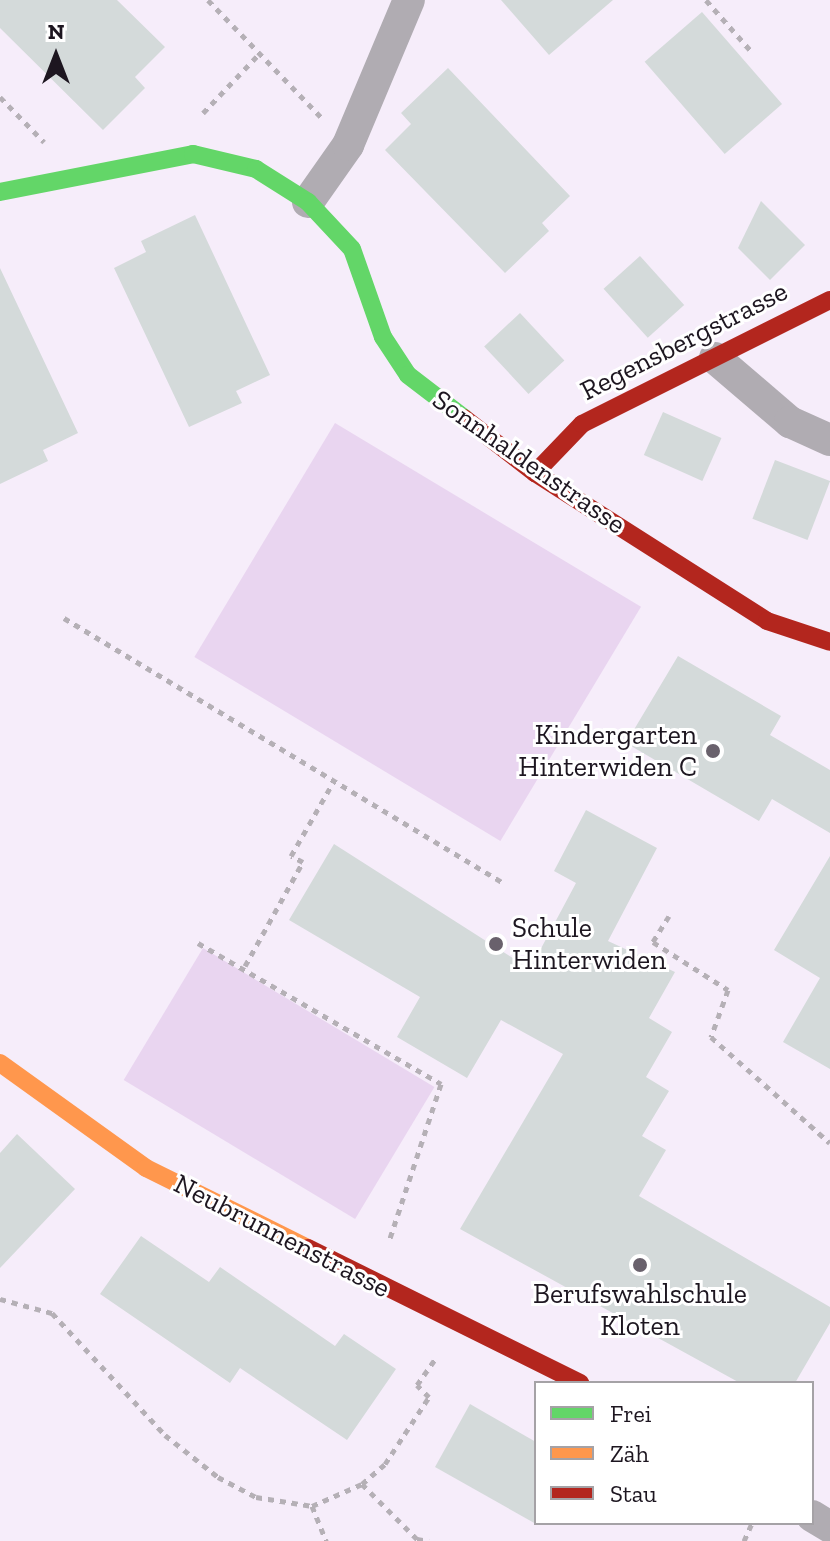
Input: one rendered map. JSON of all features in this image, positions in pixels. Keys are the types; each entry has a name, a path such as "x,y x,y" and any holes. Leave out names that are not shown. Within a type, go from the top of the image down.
{"street":[{"path":"308,202 348,145 409,0"},
{"name":"Sonnhaldenstrasse","path":"0,192 193,154 256,169 308,202 352,249 383,337 408,375 535,473 767,621 830,642"},
{"name":"Regensbergstrasse","path":"535,473 582,424 830,300"},
{"path":"715,358 790,422 830,440"},
{"name":"Neubrunnenstrasse","path":"0,1063 146,1168 576,1381"}],"path":[{"path":"208,0 348,145"},
{"path":"706,0 751,51"},
{"path":"202,114 260,53"},
{"path":"0,97 77,177"},
{"path":"64,618 502,882"},
{"path":"245,966 303,862 291,856 334,781"},
{"path":"669,916 653,942 728,990 711,1037 830,1143"},
{"path":"198,943 245,966 441,1084 376,1283"},
{"path":"0,1299 52,1313 165,1435 218,1477 256,1497 312,1506 362,1484 429,1397 417,1385 458,1325"},
{"path":"362,1484 417,1539 429,1541"},
{"path":"312,1506 326,1541"}],"shaded area":[{"path":"335,423 641,607 500,841 194,657"},
{"path":"203,948 434,1087 355,1219 124,1080"}],"building":[{"path":"0,0 117,0 165,47 135,77 145,88 103,130 0,28"},
{"path":"501,0 613,0 549,55"},
{"path":"702,12 782,104 725,154 645,62"},
{"path":"448,68 570,196 542,223 549,231 505,273 385,150 411,124 401,113"},
{"path":"761,201 805,245 770,280 738,248"},
{"path":"195,215 270,375 236,391 242,403 189,427 114,268 146,252 141,241"},
{"path":"640,256 684,305 648,338 604,289"},
{"path":"0,268 78,433 43,450 48,461 0,484"},
{"path":"520,313 564,361 528,394 484,346"},
{"path":"663,412 721,438 702,481 644,455"},
{"path":"775,460 830,481 808,540 752,519"},
{"path":"678,656 781,716 770,735 830,770 830,833 772,799 759,821 626,743"},
{"path":"586,810 657,848 608,941 675,972 649,1018 672,1032 646,1077 669,1091 642,1136 666,1150 639,1196 830,1307 830,1323 796,1381 736,1381 460,1229 563,1054 501,1020 467,1078 397,1037 420,997 289,920 334,844 530,969 576,883 554,871"},
{"path":"830,856 830,1069 783,1042 820,978 774,950"},
{"path":"17,1134 75,1189 0,1268 0,1153"},
{"path":"141,1236 209,1282 220,1267 335,1346 344,1334 396,1369 347,1440 240,1368 230,1383 100,1294"},
{"path":"470,1404 534,1441 534,1523 435,1467"}],"traffic: fast":[{"path":"0,192 193,154 256,169 308,202 352,249 383,337 408,375 464,418"}],"traffic: slow":[{"path":"0,1063 146,1168 308,1248"}],"traffic: jam":[{"path":"535,473 582,424 830,300"},
{"path":"464,418 535,473 767,621 830,642"},
{"path":"308,1248 576,1381"}],"place":[{"name":"Kindergarten Hinterwiden C","path":"713,751"},
{"name":"Schule Hinterwiden","path":"496,944"},
{"name":"Berufswahlschule Kloten","path":"640,1265"}]}
